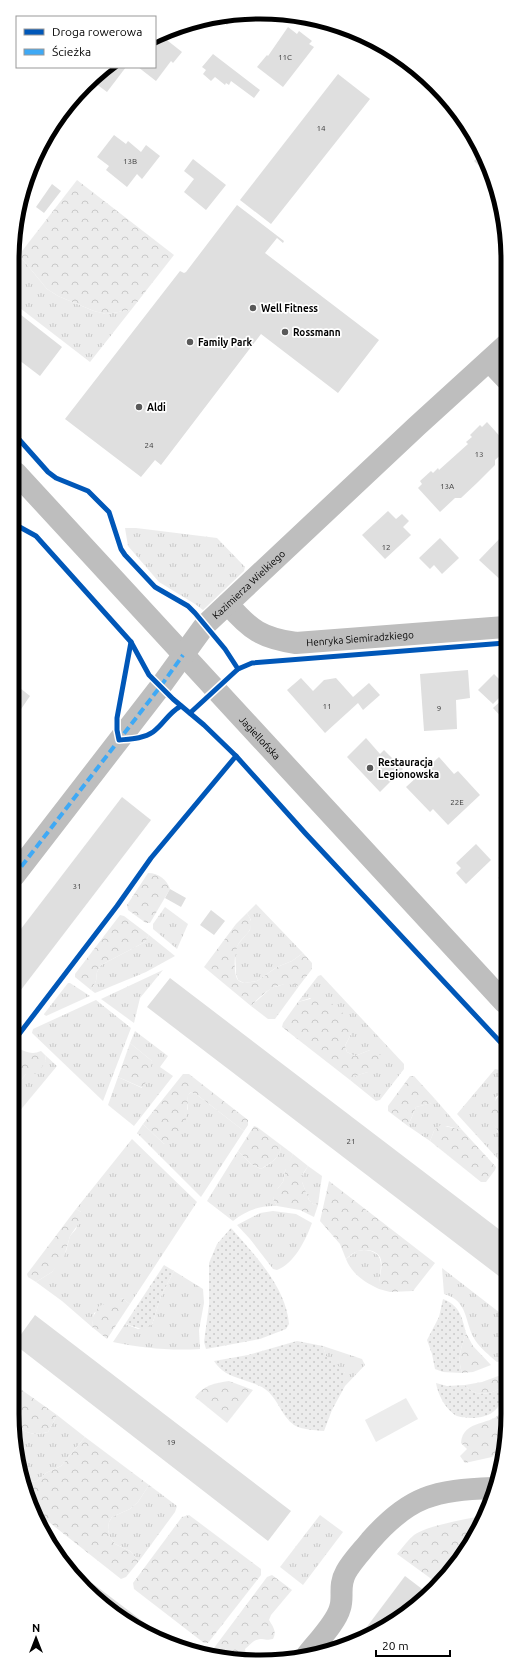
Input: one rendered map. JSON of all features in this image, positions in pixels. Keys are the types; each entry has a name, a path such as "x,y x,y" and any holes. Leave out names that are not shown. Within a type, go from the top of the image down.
{"street":[{"name":"Kazimierza Wielkiego","path":"19,870 160,687 205,625 417,426 501,350"},
{"path":"489,361 501,374"},
{"name":"Jagiellońska","path":"19,477 501,999"},
{"name":"Henryka Siemiradzkiego","path":"228,604 243,622 255,630 279,641 296,644 501,626"},
{"path":"311,1649 338,1614 341,1603 341,1586 346,1573 386,1523 402,1509 419,1500 466,1489 489,1488"}],"green space":[{"path":"77,180 174,255 131,310 106,314 94,311 58,296 47,289 19,255"},
{"path":"19,255 47,289 58,296 94,311 106,314 131,310 90,362 19,307"},
{"path":"125,528 217,538 245,567 244,571 203,610 159,582 128,546"},
{"path":"148,873 156,874 162,878 170,889 150,923 146,923 128,910 127,905"},
{"path":"256,904 303,953 292,961 277,967 257,981 244,983 238,980 236,974 235,950 250,930 251,920 247,913"},
{"path":"165,907 188,924 177,949 153,929 153,924"},
{"path":"247,913 251,920 251,928 237,946 235,956 235,973 239,981 244,983 257,981 277,967 292,961 303,953 312,963 312,969 299,986 284,985 272,988 251,1006 204,967 236,924"},
{"path":"120,915 124,916 149,935 145,942 101,965 97,972 96,981 91,990 75,977 75,974"},
{"path":"149,935 175,956 146,972 95,993 91,990 96,981 97,972 101,965 145,942"},
{"path":"163,970 140,998 134,1023 101,999"},
{"path":"321,975 404,1064 404,1069 380,1100 376,1101 350,1080 354,1076 368,1072 370,1050 355,1056 347,1052 345,1046 351,1034 310,998 298,1002 318,976"},
{"path":"68,983 90,996 46,1016 44,1014"},
{"path":"288,983 299,986 275,1019 268,1019 251,1006 271,988"},
{"path":"318,997 335,1006 348,1020 351,1031 350,1037 345,1046 347,1052 355,1056 370,1050 378,1053 381,1056 380,1063 377,1067 350,1080 282,1027 283,1023 298,1002"},
{"path":"96,1000 131,1028 103,1101 32,1033 33,1029"},
{"path":"135,1031 168,1056 160,1067 173,1076 134,1126 108,1105 118,1077 142,1088 152,1061 130,1043"},
{"path":"130,1043 152,1061 150,1073 143,1088 118,1077"},
{"path":"19,1048 32,1053 41,1051 45,1055 46,1061 37,1074 26,1074 19,1083"},
{"path":"45,1055 57,1066 19,1112 19,1083 26,1074 46,1061"},
{"path":"495,1069 501,1070 501,1093 496,1097 492,1121 497,1130 499,1139 497,1158 457,1114"},
{"path":"183,1074 189,1074 248,1120 248,1125 244,1131 196,1094 191,1092 188,1095 185,1124 182,1130 178,1135 164,1144 143,1124"},
{"path":"410,1076 414,1076 435,1099 433,1103 416,1107 408,1126 388,1111 388,1106"},
{"path":"191,1092 196,1094 244,1131 201,1197 137,1133 143,1124 164,1144 188,1109 188,1095"},
{"path":"501,1094 501,1163 497,1158 500,1136 491,1118 491,1109"},
{"path":"435,1099 462,1130 447,1126 434,1131 430,1141 408,1126 416,1107 432,1103"},
{"path":"440,1125 462,1130 496,1167 486,1182 481,1182 430,1141 434,1131"},
{"path":"254,1126 281,1145 281,1150 277,1157 261,1169 251,1164 238,1151"},
{"path":"132,1139 197,1202 130,1304 122,1298 94,1313 92,1327 62,1301 36,1282 52,1272 66,1251 70,1236 76,1229 81,1212 76,1209"},
{"path":"281,1145 293,1154 285,1171 283,1182 278,1188 273,1199 277,1206 253,1209 233,1221 207,1201 238,1151 251,1164 261,1169 277,1157 281,1149"},
{"path":"293,1154 308,1166 302,1175 302,1182 309,1200 313,1204 318,1205 314,1217 300,1210 277,1206 273,1199 274,1193 283,1182 286,1167"},
{"path":"308,1166 322,1176 318,1205 313,1204 309,1200 302,1182 302,1176"},
{"path":"329,1181 435,1263 413,1291 390,1292 379,1289 381,1260 380,1257 374,1252 367,1250 359,1251 346,1259 340,1244 320,1221"},
{"path":"76,1209 81,1212 81,1220 70,1236 64,1257 52,1272 36,1282 28,1277 27,1274"},
{"path":"273,1211 296,1214 312,1223 299,1250 289,1262 277,1270 273,1269 237,1225 260,1213"},
{"path":"231,1228 268,1272 282,1297 287,1310 289,1324 286,1329 260,1339 206,1349 204,1342 209,1305 209,1263 217,1244"},
{"path":"364,1250 372,1252 380,1259 381,1270 379,1289 359,1277 346,1259 357,1251"},
{"path":"164,1265 174,1271 161,1296 152,1325 142,1329 125,1324"},
{"path":"442,1268 501,1314 501,1361 497,1362 485,1352 475,1340 462,1307 452,1297 444,1294"},
{"path":"174,1271 203,1289 204,1303 199,1330 200,1349 178,1350 135,1346 113,1342 125,1324 138,1329 152,1325 161,1296"},
{"path":"122,1298 130,1304 107,1339 92,1327 93,1317 99,1306"},
{"path":"443,1299 457,1309 465,1327 466,1333 461,1348 460,1358 462,1373 443,1372 435,1369 427,1340 439,1317"},
{"path":"466,1333 473,1346 491,1365 473,1372 462,1373 460,1363 461,1348"},
{"path":"297,1341 323,1346 326,1356 345,1373 345,1386 332,1410 324,1431 297,1427 286,1417 273,1397 265,1389 225,1372 214,1361 248,1355"},
{"path":"323,1346 362,1359 365,1365 345,1386 345,1373 326,1356"},
{"path":"501,1375 501,1387 489,1393 484,1394 474,1392 465,1385 482,1382"},
{"path":"229,1381 253,1390 227,1423 195,1397 198,1393 210,1385"},
{"path":"436,1383 447,1386 465,1385 474,1392 484,1394 501,1387 501,1400 499,1406 491,1414 478,1418 461,1417 451,1412 445,1405 438,1392"},
{"path":"19,1388 57,1415 48,1432 38,1434 20,1429"},
{"path":"406,1398 418,1419 376,1442 365,1420"},
{"path":"501,1412 498,1451 492,1457 465,1463 460,1456 467,1449 461,1443 463,1435 473,1426 492,1419"},
{"path":"57,1415 85,1437 61,1466 46,1473 37,1481 29,1482 21,1445 20,1429 38,1434 48,1432"},
{"path":"85,1437 149,1485 138,1502 130,1509 112,1517 109,1522 108,1530 110,1537 115,1544 130,1551 139,1561 126,1577 121,1579 42,1517 29,1482 37,1481 46,1473 61,1466"},
{"path":"149,1485 177,1506 175,1512 139,1561 130,1551 115,1544 110,1537 108,1530 109,1522 112,1517 130,1509 138,1502"},
{"path":"189,1515 261,1569 261,1575 208,1643 204,1643 134,1589 133,1583 182,1517"},
{"path":"320,1515 343,1532 303,1585 280,1567"},
{"path":"478,1517 469,1534 451,1561 434,1580 397,1554 414,1535 420,1531 446,1523"},
{"path":"272,1575 292,1590 271,1615 269,1620 275,1631 273,1639 259,1639 253,1642 245,1649 246,1654 213,1650 214,1648 267,1577"}],"building":[{"path":"231,21 227,25 223,22"},
{"path":"288,27 297,34 299,31 312,41 309,44 314,47 283,87 257,67 267,55 268,56"},
{"path":"165,38 182,52 173,63 171,61 156,81 139,68 156,68 156,43"},
{"path":"213,54 260,90 254,98 231,81 229,85 226,83 225,85 215,77 211,81 203,74 206,70 202,67"},
{"path":"114,68 125,68 107,92 96,84"},
{"path":"338,74 370,99 271,224 240,200"},
{"path":"114,135 126,144 128,141 141,152 146,145 160,156 142,179 137,174 127,187 106,170 109,166 97,157"},
{"path":"478,157 484,170 474,161"},
{"path":"193,159 226,185 206,210 184,192 194,179 184,171"},
{"path":"52,184 61,191 44,213 36,207"},
{"name":"Family Park","path":"237,205 284,241 283,243 277,238 265,253 379,340 338,393 261,334 161,465 155,460 141,477 65,419 180,271 184,273 186,272"},
{"path":"19,313 62,347 40,376 19,360"},
{"path":"487,422 501,438 501,455 495,460 495,465 461,498 455,498 440,512 418,488 422,484 420,481 431,471 433,473 438,468 439,470 468,444 466,442 472,437 470,435 480,425 482,427"},
{"path":"388,511 396,519 402,514 409,521 403,527 411,535 385,559 362,535"},
{"path":"501,537 501,580 479,560"},
{"path":"440,538 459,558 442,574 434,565 430,569 419,558"},
{"path":"468,670 470,698 456,700 457,729 424,731 420,674"},
{"path":"494,674 501,681 501,696 493,704 478,690"},
{"path":"301,678 313,691 324,680 336,678 353,697 369,683 380,695 363,710 358,703 325,733 287,690"},
{"path":"19,687 30,696 19,712"},
{"path":"501,701 501,717 493,708"},
{"path":"366,738 380,754 384,750 403,769 380,792 347,757"},
{"path":"439,757 454,774 458,771 480,795 448,825 433,809 430,812 406,787"},
{"path":"122,797 151,820 19,992 19,931"},
{"path":"476,844 491,860 466,884 456,873 461,868 456,863"},
{"path":"501,875 501,889 499,887 500,879 498,878"},
{"path":"170,889 186,898 181,907 165,898"},
{"path":"211,910 225,921 214,935 200,925"},
{"path":"170,978 501,1231 501,1278 147,1007"},
{"path":"35,1315 291,1511 268,1541 19,1348 19,1337"},
{"path":"79,1573 156,1631 139,1623 113,1605"},
{"path":"405,1576 424,1590 394,1614 363,1632"}],"marked path":[{"path":"19,870 183,655"}],"cycle path":[{"path":"19,439 48,472 56,478 88,491 109,512 121,549 125,555 155,587 188,606 195,613 225,649 238,669"},
{"path":"19,527 36,536 131,642 149,675 173,699 204,725 236,756 306,834 501,1043"},
{"path":"131,642 117,718 119,740 145,736 153,732 181,706"},
{"path":"190,713 238,669 252,663 501,643"},
{"path":"19,1034 117,906 151,858 236,756"}],"place":[{"name":"Well Fitness","path":"253,308"},
{"name":"Rossmann","path":"285,332"},
{"name":"Family Park","path":"190,342"},
{"name":"Aldi","path":"139,407"},
{"name":"Restauracja Legionowska","path":"370,768"}]}
